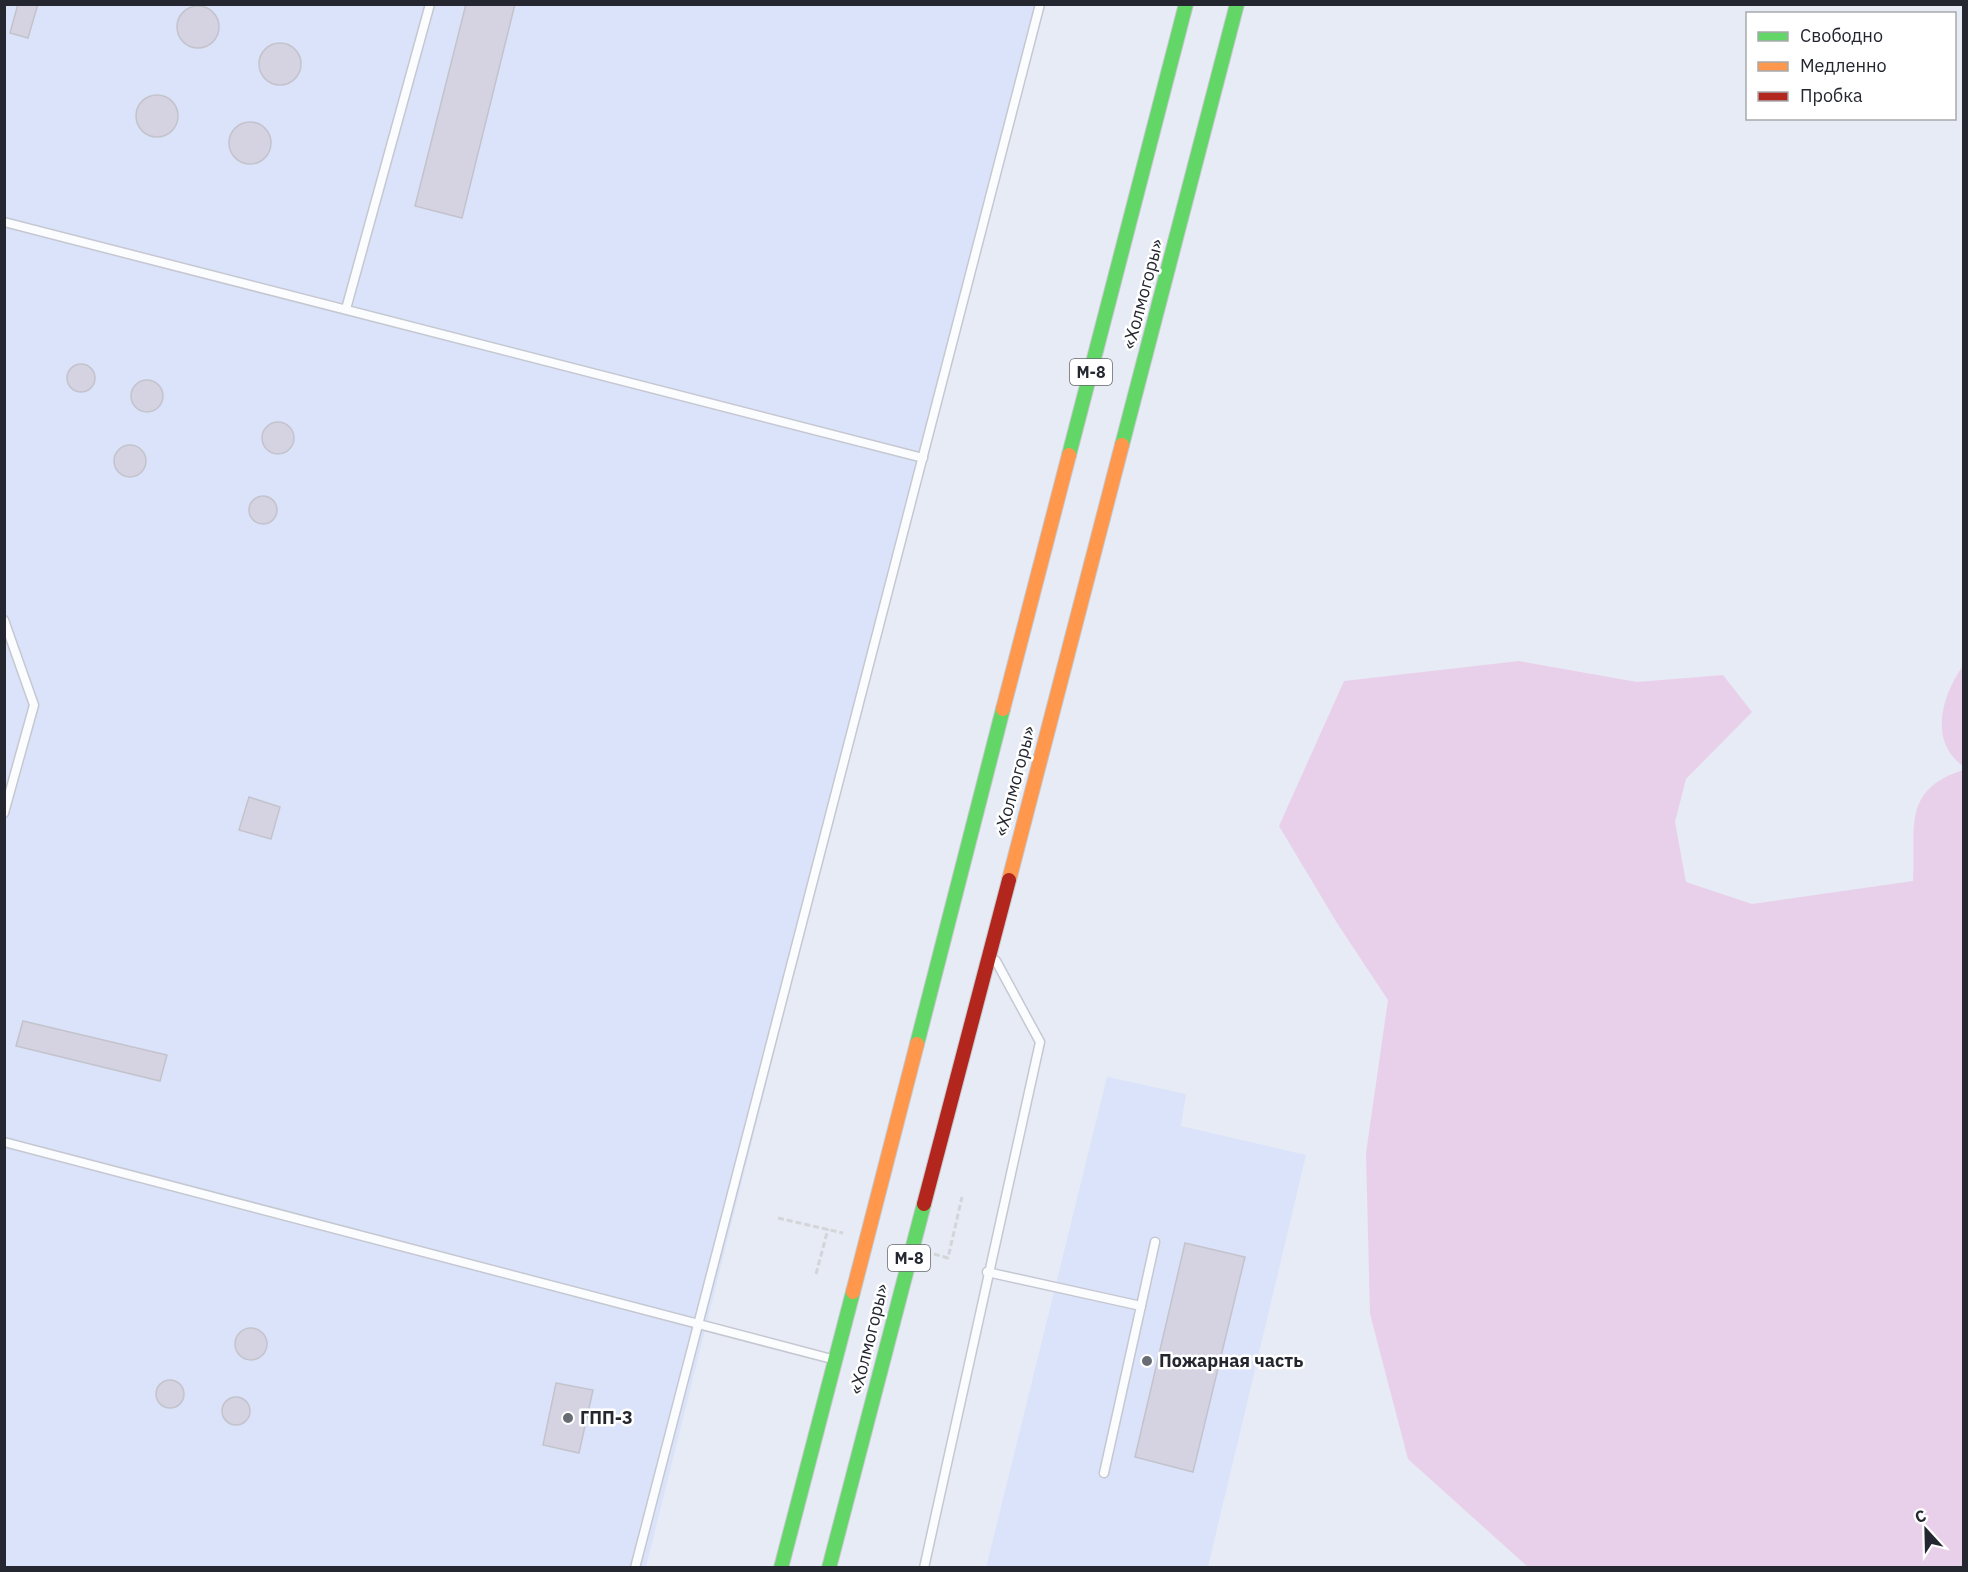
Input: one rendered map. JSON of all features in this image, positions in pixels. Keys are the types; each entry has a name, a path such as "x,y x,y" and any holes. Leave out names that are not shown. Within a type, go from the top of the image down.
{"highway":[{"name":"«Холмогоры»","path":"781,1568 834,1359 950,940 1186,4"},
{"name":"«Холмогоры»","path":"829,1568 984,948 1237,4"}],"lane":[{"path":"346,309 430,4"},
{"path":"635,1568 1040,4"},
{"path":"4,222 923,458"},
{"path":"4,620 34,705 4,813"},
{"path":"924,1568 987,1272 1040,1042 984,948"},
{"path":"4,1142 834,1359"},
{"path":"1104,1473 1155,1242"},
{"path":"987,1272 1141,1306"}],"path":[{"path":"816,1274 828,1229"}],"shaded area":[{"path":"5,5 1035,5 646,1567 5,1568"},
{"path":"1519,661 1637,682 1723,675 1752,712 1686,779 1675,822 1686,882 1752,904 1913,881 1914,828 1921,800 1929,788 1943,778 1963,770 1963,1567 1528,1567 1408,1459 1370,1314 1366,1153 1388,1000 1337,923 1279,826 1344,681"},
{"path":"1963,666 1963,766 1952,756 1945,744 1942,718 1949,690"},
{"name":"Пожарная часть","path":"1107,1077 1186,1094 1181,1126 1306,1155 1208,1567 986,1568"}],"building":[{"path":"18,4 38,4 28,38 10,33"},
{"path":"466,4 515,4 462,218 415,206"},
{"path":"198,6 213,12 219,27 213,42 198,48 183,42 177,27 183,12"},
{"path":"280,43 295,49 301,64 295,79 280,85 265,79 259,64 265,49"},
{"path":"157,95 172,101 178,116 172,131 157,137 142,131 136,116 142,101"},
{"path":"250,122 265,128 271,143 265,158 250,164 235,158 229,143 235,128"},
{"path":"81,364 91,368 95,378 91,388 81,392 71,388 67,378 71,368"},
{"path":"147,380 158,385 163,396 158,407 147,412 136,407 131,396 136,385"},
{"path":"278,422 289,427 294,438 289,449 278,454 267,449 262,438 267,427"},
{"path":"130,445 141,450 146,461 141,472 130,477 119,472 114,461 119,450"},
{"path":"263,496 273,500 277,510 273,520 263,524 253,520 249,510 253,500"},
{"path":"249,797 280,807 271,839 239,830"},
{"path":"23,1021 167,1055 160,1081 16,1046"},
{"path":"1185,1243 1245,1257 1193,1472 1135,1457"},
{"path":"251,1328 262,1333 267,1344 262,1355 251,1360 240,1355 235,1344 240,1333"},
{"path":"170,1380 180,1384 184,1394 180,1404 170,1408 160,1404 156,1394 160,1384"},
{"name":"ГПП-3","path":"556,1383 593,1390 579,1453 543,1445"},
{"path":"236,1397 246,1401 250,1411 246,1421 236,1425 226,1421 222,1411 226,1401"}],"traffic: fast":[{"path":"1069,455 1186,4"},
{"path":"1122,445 1237,4"},
{"path":"917,1044 1003,709"},
{"path":"829,1568 924,1204"},
{"path":"781,1568 853,1292"}],"traffic: slow":[{"path":"1009,880 1122,445"},
{"path":"1003,709 1069,455"},
{"path":"853,1292 917,1044"}],"traffic: jam":[{"path":"924,1204 1009,880"}],"place":[{"name":"Пожарная часть","path":"1147,1361"},
{"name":"ГПП-3","path":"568,1418"}]}
